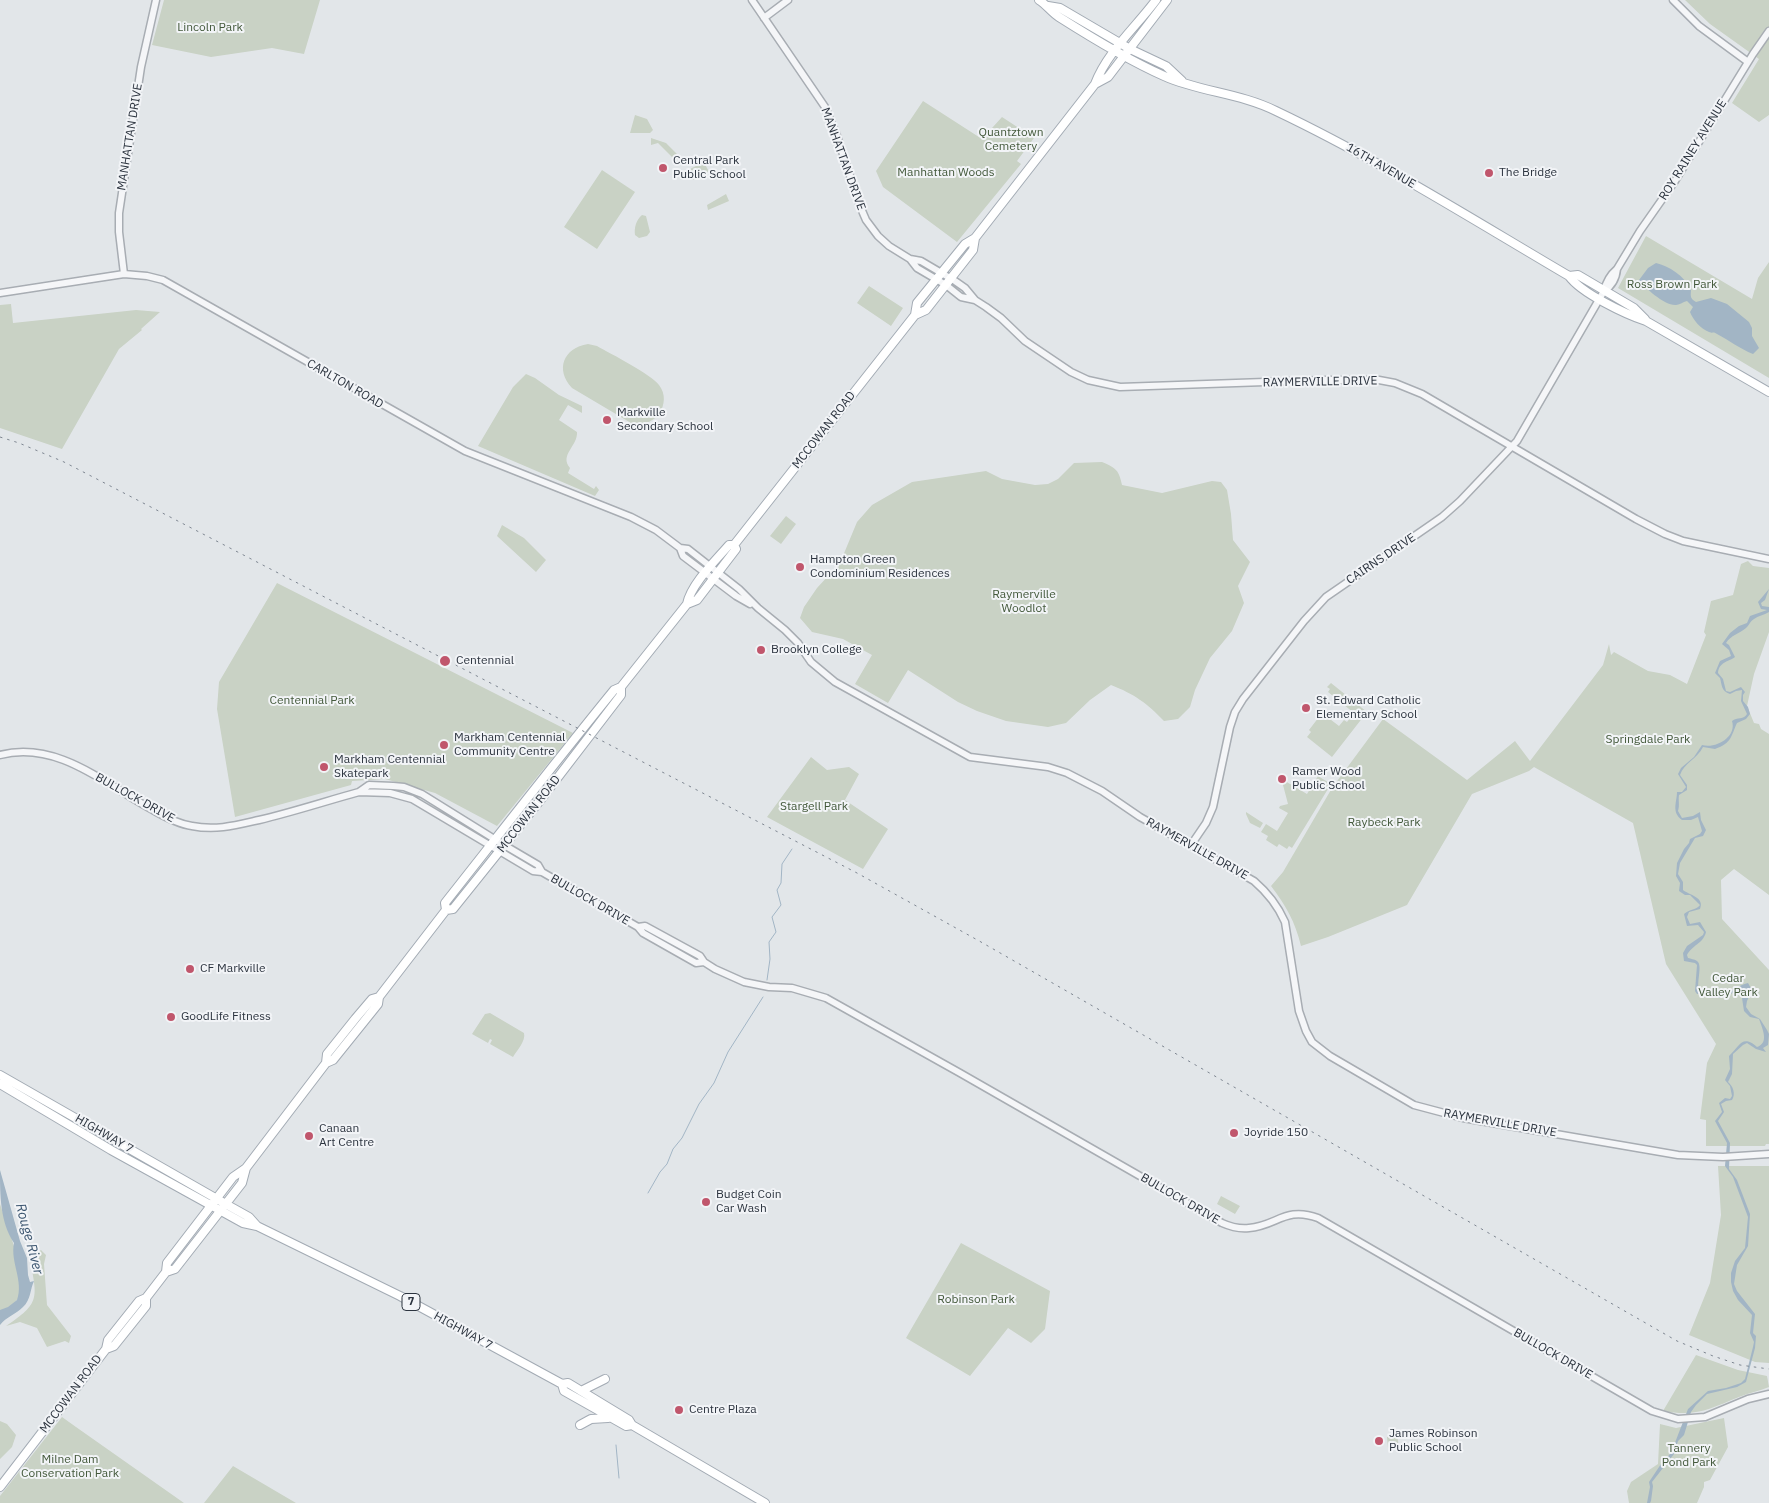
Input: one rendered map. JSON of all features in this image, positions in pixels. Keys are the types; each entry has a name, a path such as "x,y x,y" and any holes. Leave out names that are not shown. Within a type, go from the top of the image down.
{"main road":[{"name":"16TH AVENUE","path":"1039,0 1056,15 1125,56 1165,77 1245,98 1279,112 1355,150 1569,276 1574,282 1629,316 1646,321 1769,392"},
{"name":"MCCOWAN ROAD","path":"915,315 917,304 965,244 975,238 1095,84 1100,72 1121,43 1156,0"},
{"name":"MCCOWAN ROAD","path":"1095,84 1108,77 1167,0"},
{"name":"16TH AVENUE","path":"1048,6 1060,8 1130,49 1166,66 1183,82"},
{"name":"MCCOWAN ROAD","path":"446,910 445,903 492,842 614,690 621,687 687,604 689,594 708,570 729,545 734,545 915,315 926,310 973,250 975,238"},
{"name":"16TH AVENUE","path":"1569,276 1578,275 1634,308 1646,321"},
{"name":"MCCOWAN ROAD","path":"687,604 697,600 736,550 734,545"},
{"name":"MCCOWAN ROAD","path":"0,1487 106,1349 108,1340 139,1300 146,1298 166,1272 167,1263 213,1201 233,1177 246,1168 326,1063 334,1060 378,1004 379,997 446,910 453,909 542,798 621,695 621,687"},
{"path":"539,784 542,798"},
{"name":"HIGHWAY 7","path":"0,1075 213,1201 221,1211 243,1224 257,1226 400,1296 562,1384 568,1383 629,1420 632,1425 765,1503"},
{"name":"HIGHWAY 7","path":"0,1084 110,1150 213,1201 226,1204 249,1217 257,1226"},
{"name":"MCCOWAN ROAD","path":"166,1272 175,1269 221,1211 242,1183 246,1168"},
{"path":"582,1391 605,1379"},
{"name":"HIGHWAY 7","path":"562,1384 564,1391 610,1418 626,1426 632,1425"},
{"path":"580,1425 592,1419 610,1418"}],"street":[{"name":"MANHATTAN DRIVE","path":"124,274 119,232 119,213 140,67 156,0"},
{"name":"MANHATTAN DRIVE","path":"752,0 824,107 836,133 866,220 871,228 889,246 910,260 922,261 948,282"},
{"path":"764,18 788,0"},
{"path":"1673,0 1699,26 1748,62"},
{"name":"ROY RAINEY AVENUE","path":"1604,291 1606,284 1675,181 1769,31"},
{"name":"CARLTON ROAD","path":"0,293 124,274 147,276 171,284 465,451 631,517 656,530 680,548 683,556 708,570"},
{"name":"RAYMERVILLE DRIVE","path":"948,282 965,288 975,300 1001,318 1033,347 1070,372 1098,383 1120,387 1323,380 1379,380 1395,383 1422,394 1666,534 1683,541 1769,559"},
{"name":"CAIRNS DRIVE","path":"1191,845 1206,823 1213,807 1230,728 1236,712 1247,693 1304,621 1326,597 1442,517 1517,441 1604,291"},
{"name":"RAYMERVILLE DRIVE","path":"708,570 736,596 758,608 790,634 811,662 826,675 950,748 980,760 1048,767 1067,773 1102,791 1140,817 1246,875 1269,895 1285,922 1294,970 1296,999 1301,1020 1312,1042 1348,1067 1414,1105 1464,1118 1678,1155 1733,1156 1769,1154"},
{"name":"BULLOCK DRIVE","path":"0,755 26,753 44,754 58,758 86,771 139,803 165,816 189,826 200,828 229,827 283,814 359,792 370,785 404,787 422,794 533,871 542,872 638,927 645,926 700,956 704,962 714,969 744,982 792,988 826,998 1222,1223 1240,1228 1251,1228 1289,1215 1304,1214 1318,1218 1652,1411 1678,1419 1695,1418 1714,1414 1748,1399 1769,1394"}],"green space":[{"name":"Lincoln Park","path":"164,0 320,0 304,54 272,48 211,57 152,45"},
{"path":"1685,0 1769,0 1769,115 1759,122 1732,103 1759,59 1710,24"},
{"name":"Manhattan Woods","path":"923,101 982,139 1002,117 1034,138 1017,161 1021,164 957,242 883,187 876,171"},
{"path":"635,115 647,119 653,130 650,133 630,133"},
{"path":"651,138 666,143 677,154 674,159 658,143 651,145"},
{"path":"704,162 709,172 693,180 688,170"},
{"path":"602,170 635,192 597,249 564,227"},
{"path":"726,194 729,201 708,210 707,205"},
{"path":"642,215 646,216 650,232 647,236 639,238 635,235 635,230 637,222"},
{"name":"Ross Brown Park","path":"1646,236 1752,299 1758,278 1769,262 1769,378 1618,288"},
{"path":"869,286 903,308 891,326 857,303"},
{"path":"11,304 13,323 136,310 160,312 119,349 62,449 0,428 0,305"},
{"path":"588,344 597,346 655,380 663,392 664,399 661,411 656,417 646,423 631,423 572,388 564,374 564,361 573,350"},
{"path":"526,374 559,395 582,406 582,413 568,405 559,420 577,432 577,437 567,459 570,468 568,473 594,489 596,486 599,490 595,496 478,446 513,387"},
{"name":"Raymerville Woodlot","path":"1102,462 1116,470 1122,485 1162,493 1212,481 1221,482 1227,490 1233,540 1250,562 1238,586 1244,603 1232,631 1210,658 1195,690 1190,707 1178,719 1164,721 1140,700 1111,685 1090,700 1066,723 1048,727 1006,721 958,702 908,670 888,703 855,684 872,655 843,639 812,632 800,618 804,607 817,588 840,563 857,522 872,505 912,482 986,471 1002,479 1035,485 1048,484 1058,479 1074,463"},
{"path":"786,516 796,524 781,544 770,536"},
{"path":"502,525 524,538 546,560 536,572 497,536"},
{"path":"1748,561 1753,566 1769,568 1769,632 1754,674 1747,706 1754,723 1759,724 1761,729 1769,734 1769,895 1734,869 1721,880 1722,919 1769,970 1769,1144 1765,1146 1706,1146 1706,1120 1700,1119 1707,1063 1716,1044 1666,964 1633,823 1534,767 1529,771 1472,794 1407,905 1301,946 1289,914 1271,886 1283,872 1332,788 1383,719 1467,780 1515,741 1530,761 1603,665 1609,644 1611,655 1614,652 1648,671 1670,675 1687,684 1706,635 1704,632 1711,601 1733,595 1741,564"},
{"name":"Centennial Park","path":"277,583 573,733 497,826 435,793 385,779 352,781 351,785 235,817 217,709 219,682"},
{"path":"1331,683 1367,712 1332,757 1307,737 1311,732 1309,730 1322,713 1339,726 1344,720 1347,722 1354,713 1328,692 1330,689 1327,687"},
{"name":"Stargell Park","path":"811,757 827,770 849,767 859,774 845,800 888,829 863,869 767,817"},
{"path":"1318,776 1331,784 1292,848 1289,846 1287,849 1279,844 1277,847 1266,840 1268,836 1261,832 1266,824 1277,831 1288,813 1279,808 1288,804 1283,785 1285,781 1307,794"},
{"path":"1246,812 1263,823 1260,828 1250,823"},
{"path":"490,1013 524,1033 522,1042 513,1057 490,1044 492,1040 490,1039 488,1043 472,1034 485,1014"},
{"path":"1718,1166 1769,1166 1769,1363 1755,1362 1689,1335 1710,1283 1721,1215"},
{"path":"1221,1196 1240,1206 1235,1214 1217,1204"},
{"path":"0,1204 14,1246 23,1294 10,1307 0,1313"},
{"name":"Robinson Park","path":"961,1243 1050,1291 1045,1329 1031,1343 1008,1328 970,1376 906,1338"},
{"path":"41,1250 46,1255 44,1264 47,1305 71,1336 69,1343 65,1341 47,1347 37,1328 20,1322 6,1326 26,1311 34,1299 35,1291 30,1259"},
{"path":"1696,1355 1738,1370 1767,1376 1769,1387 1702,1411 1675,1413 1663,1411"},
{"name":"Milne Dam Conservation Park","path":"62,1417 184,1503 0,1503 0,1496"},
{"name":"Tannery Pond Park","path":"1724,1418 1728,1447 1710,1480 1704,1482 1704,1487 1697,1503 1629,1503 1627,1491 1631,1482 1658,1464 1660,1424 1676,1428"},
{"path":"0,1421 7,1424 16,1435 12,1447 0,1459"},
{"path":"1397,1435 1399,1447 1388,1448 1387,1437"},
{"path":"233,1466 296,1503 204,1503"}],"water":[{"path":"1656,263 1671,269 1684,280 1691,289 1691,298 1694,301 1711,298 1727,304 1749,322 1752,328 1752,336 1759,348 1753,354 1715,333 1706,331 1693,318 1690,312 1693,307 1687,301 1671,305 1650,292 1639,280 1648,268"},
{"path":"1769,589 1765,600 1761,603 1762,606 1769,607 1769,612 1757,617 1746,628 1728,640 1726,643 1735,657 1722,664 1718,673 1723,679 1726,691 1730,692 1741,687 1745,692 1743,701 1748,707 1750,714 1746,719 1737,723 1728,742 1715,749 1703,747 1697,755 1684,767 1680,775 1687,785 1687,790 1679,795 1678,811 1682,818 1693,816 1700,812 1701,820 1706,830 1703,836 1695,838 1680,863 1678,874 1683,882 1683,890 1696,897 1701,905 1700,909 1689,912 1687,917 1690,924 1700,922 1706,932 1705,936 1687,955 1688,958 1699,963 1699,991 1710,989 1721,995 1748,983 1752,990 1746,1007 1751,1014 1760,1019 1769,1034 1768,1045 1763,1048 1766,1052 1756,1049 1747,1043 1733,1054 1732,1074 1728,1082 1733,1088 1734,1095 1732,1100 1721,1104 1724,1112 1718,1121 1730,1143 1729,1169 1737,1180 1750,1214 1748,1246 1737,1265 1734,1284 1737,1291 1755,1314 1753,1333 1756,1336 1755,1348 1746,1382 1737,1387 1707,1394 1691,1412 1684,1435 1678,1441 1674,1454 1652,1482 1651,1501 1647,1503 1649,1482 1671,1453 1688,1409 1708,1391 1726,1388 1741,1383 1745,1379 1754,1342 1750,1333 1752,1315 1738,1300 1731,1282 1731,1273 1735,1261 1745,1248 1748,1217 1733,1177 1725,1166 1727,1143 1715,1121 1722,1112 1719,1103 1725,1098 1730,1099 1732,1096 1730,1086 1725,1080 1730,1069 1729,1056 1744,1041 1752,1043 1757,1047 1761,1045 1764,1036 1759,1019 1750,1017 1744,1011 1742,998 1746,994 1743,991 1737,990 1728,996 1719,998 1710,993 1697,994 1695,991 1697,965 1684,961 1683,953 1687,946 1703,935 1704,932 1698,925 1687,926 1684,914 1700,905 1690,895 1685,895 1679,891 1680,883 1676,876 1677,863 1684,849 1690,839 1702,831 1698,817 1691,820 1682,820 1677,814 1675,807 1677,792 1682,792 1686,787 1678,774 1681,768 1694,757 1702,745 1708,746 1724,741 1733,727 1732,721 1747,714 1741,701 1742,690 1730,694 1727,693 1722,688 1720,678 1715,673 1720,661 1731,656 1729,650 1722,644 1730,633 1747,623 1750,616 1767,610 1761,609 1758,602"},
{"path":"0,1170 20,1241 27,1258 30,1282 34,1281 26,1304 0,1325 0,1310 17,1300 19,1286 13,1250 14,1243 3,1217"}],"waterway":[{"path":"767,980 770,959 769,942 776,932 772,917 781,905 777,890 781,883 782,864 792,849"},
{"path":"648,1193 667,1164 673,1149 682,1138 699,1104 714,1083 728,1052 763,997"},
{"path":"616,1445 619,1478"}],"railway":[{"path":"0,437 64,462 857,873 981,942 1677,1341 1740,1365 1769,1369"}],"place":[{"name":"Central Park Public School","path":"663,168"},
{"name":"The Bridge","path":"1489,173"},
{"name":"Markville Secondary School","path":"607,420"},
{"name":"Hampton Green Condominium Residences","path":"800,567"},
{"name":"Brooklyn College","path":"761,650"},
{"name":"Centennial","path":"445,661"},
{"name":"St. Edward Catholic Elementary School","path":"1306,708"},
{"name":"Markham Centennial Community Centre","path":"444,745"},
{"name":"Markham Centennial Skatepark","path":"324,767"},
{"name":"Ramer Wood Public School","path":"1282,779"},
{"name":"CF Markville","path":"190,969"},
{"name":"GoodLife Fitness","path":"171,1017"},
{"name":"Joyride 150","path":"1234,1133"},
{"name":"Canaan Art Centre","path":"309,1136"},
{"name":"Budget Coin Car Wash","path":"706,1202"},
{"name":"Centre Plaza","path":"679,1410"},
{"name":"James Robinson Public School","path":"1379,1441"}],"park label":[{"name":"Quantztown Cemetery","path":"1011,140"},
{"name":"Springdale Park","path":"1648,740"},
{"name":"Raybeck Park","path":"1384,823"},
{"name":"Cedar Valley Park","path":"1728,986"}],"water label":[{"name":"Rouge River","path":"29,1239"}]}
